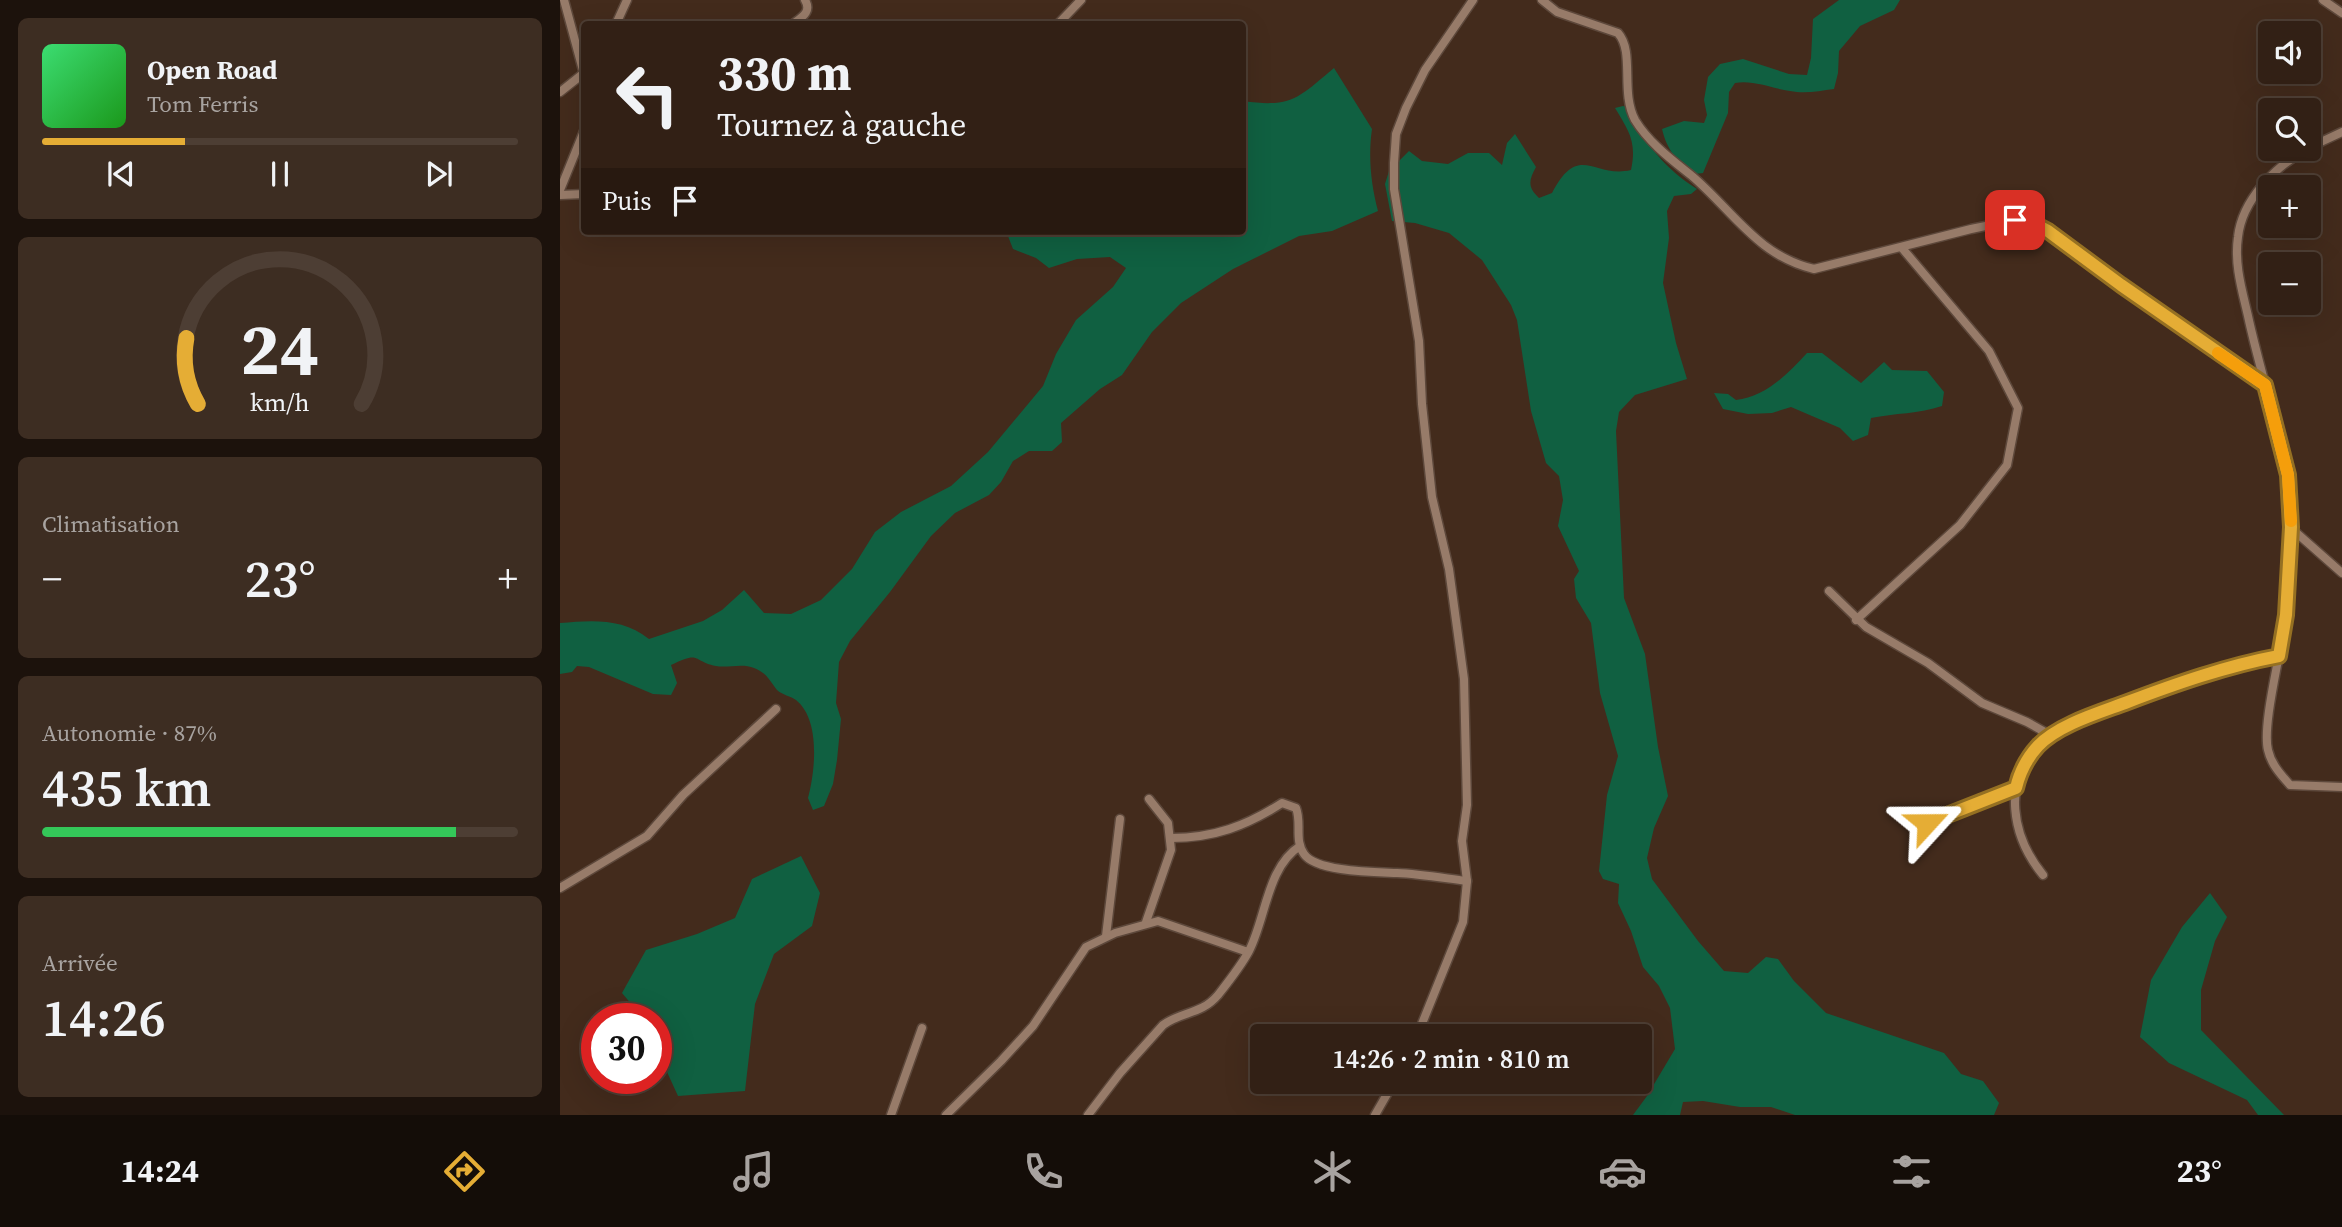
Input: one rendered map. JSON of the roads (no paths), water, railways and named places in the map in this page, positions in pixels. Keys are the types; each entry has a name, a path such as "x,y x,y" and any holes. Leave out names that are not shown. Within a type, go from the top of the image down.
{"street":[{"path":"564,0 581,63"},
{"path":"618,21 627,0"},
{"path":"796,21 807,12 805,0"},
{"path":"1061,21 1081,0"},
{"path":"1422,1024 1463,922 1466,881 1461,841 1467,805 1464,680 1449,569 1432,497 1422,404 1419,341 1394,189 1396,134 1425,70 1473,0"},
{"path":"1542,0 1558,12 1618,33 1624,38 1627,48 1626,90 1635,120 1675,164 1692,176 1729,214 1773,252 1794,264 1814,269 2015,220 2033,223 2265,385"},
{"path":"2323,0 2342,13"},
{"path":"560,92 581,76"},
{"path":"2321,142 2342,132"},
{"path":"581,139 560,192 581,194"},
{"path":"2289,161 2277,169 2247,210 2238,234 2236,258 2253,342 2288,475 2291,527 2286,615 2271,701 2267,747 2273,763 2290,785 2301,788 2342,787"},
{"path":"1856,620 1960,525 2007,465 2018,408 1989,351 1902,248"},
{"path":"2291,527 2342,573"},
{"path":"1829,591 1856,620 1875,634 1928,663 1982,703 2052,736"},
{"path":"2043,875 2031,860 2020,837 2015,805 2020,769 2039,745 2088,716 2243,663 2279,656"},
{"path":"560,888 647,836 684,795 776,709"},
{"path":"1927,823 2016,788"},
{"path":"1146,922 1171,850 1168,823 1149,799"},
{"path":"1171,838 1197,838 1234,828 1258,819 1282,803 1296,807 1299,814 1300,846 1308,859 1315,863 1376,873 1466,881"},
{"path":"1106,936 1120,819"},
{"path":"1088,1115 1120,1073 1163,1025 1204,1008 1217,996 1248,952 1284,859 1300,846"},
{"path":"946,1115 1033,1026 1086,947 1106,936 1146,922 1158,921 1248,952"},
{"path":"891,1115 922,1028"},
{"path":"1375,1115 1387,1094"}]}
